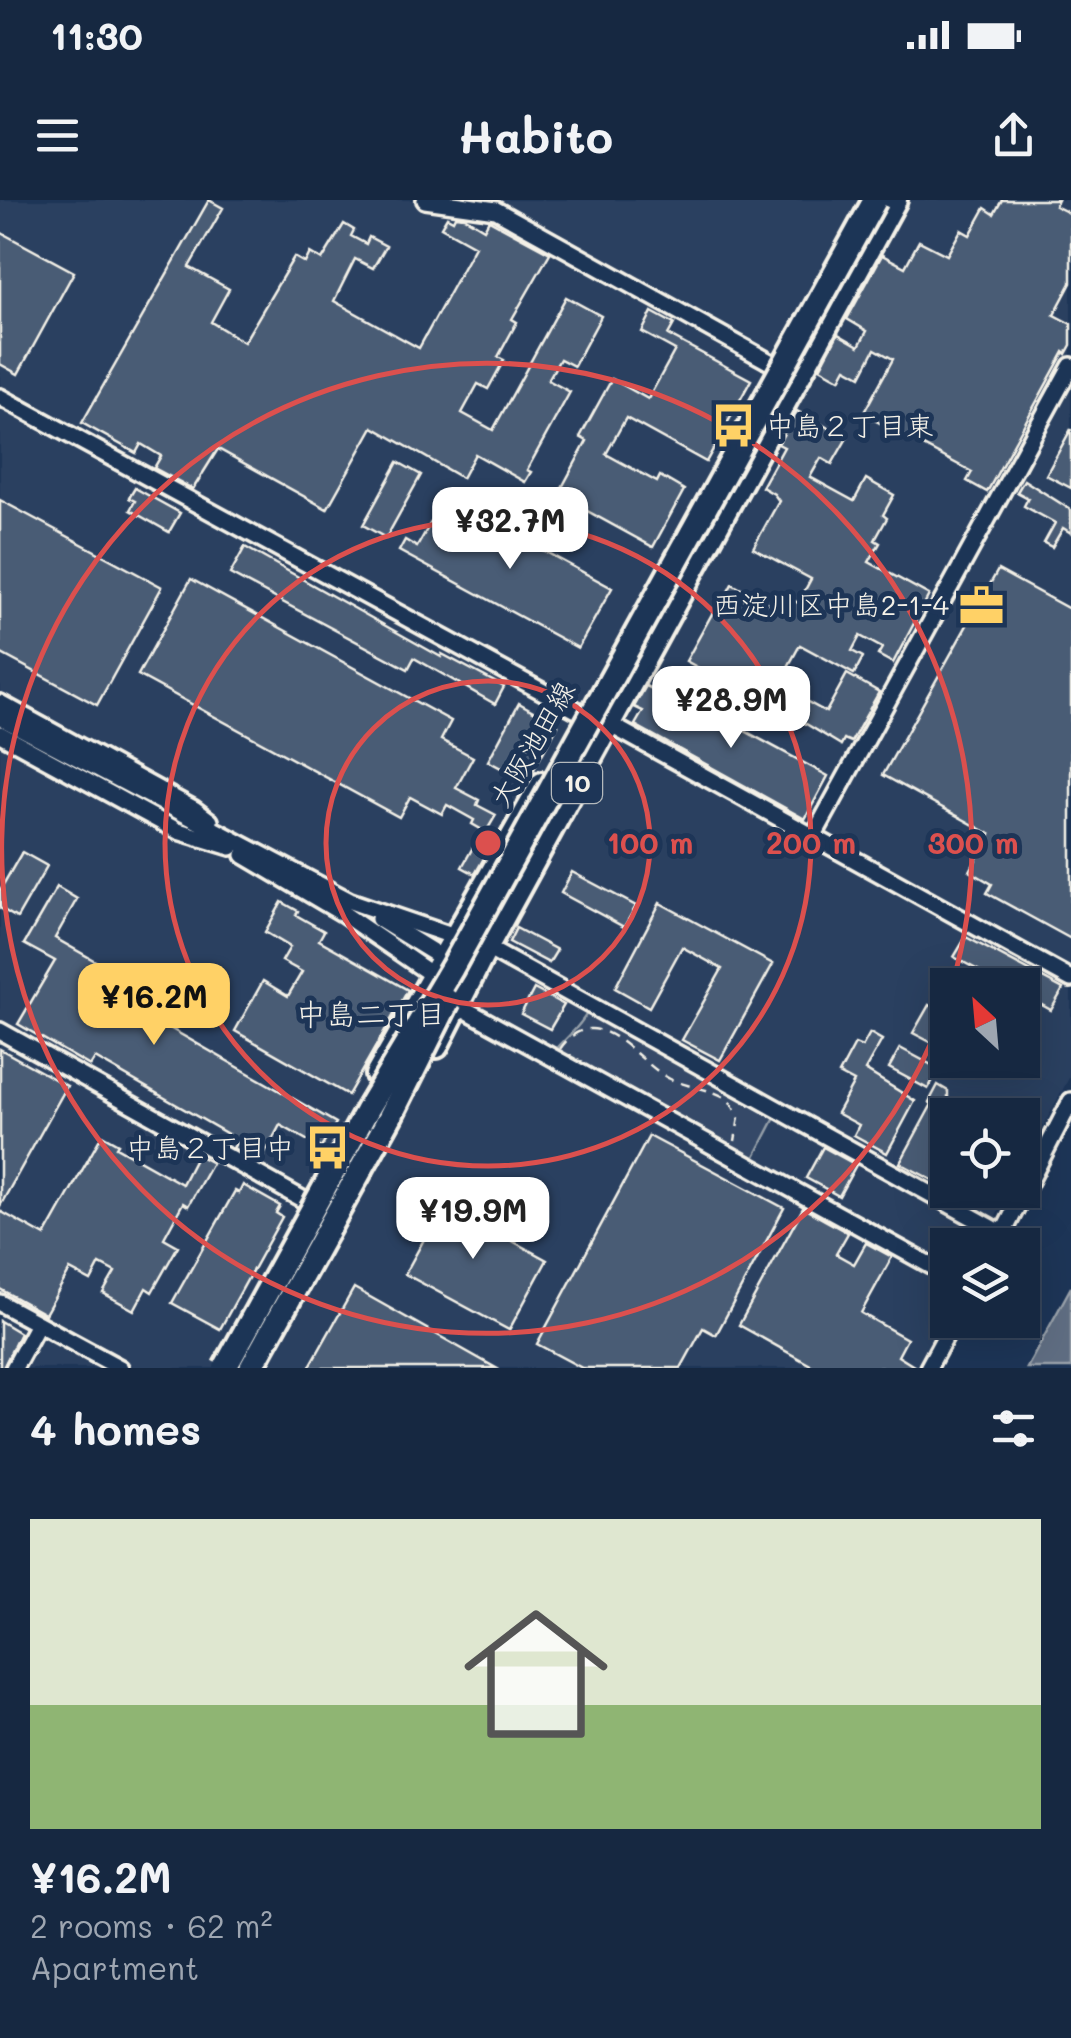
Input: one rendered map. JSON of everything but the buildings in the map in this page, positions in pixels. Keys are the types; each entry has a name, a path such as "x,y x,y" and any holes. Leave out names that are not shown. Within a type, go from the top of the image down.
{"highway":[{"path":"251,1368 390,1117 463,971 892,200"},
{"path":"224,1368 366,1112 462,951 867,202"},
{"path":"239,1368 390,1095"}],"main road":[{"name":"大阪池田線","path":"262,1368 892,200"},
{"name":"大阪池田線","path":"215,1368 867,202"}],"street":[{"path":"425,200 496,210 798,378"},
{"path":"813,837 1071,366"},
{"path":"0,397 1071,978"},
{"path":"0,703 194,809 233,843 342,912 437,965"},
{"path":"0,717 233,843 350,901 487,948 979,1228"},
{"path":"0,734 178,831 233,843"},
{"path":"350,901 437,965 458,1006 930,1265"},
{"path":"0,1031 343,1222"},
{"path":"1006,1228 1071,1101"},
{"path":"0,1303 120,1368"},
{"path":"14,1368 38,1324"},
{"path":"928,1368 944,1338"}],"path":[{"path":"596,1030 600,1024"},
{"path":"554,1059 570,1037 596,1030 628,1045 652,1069 678,1083 718,1093 734,1105 739,1117 739,1131 728,1154"},
{"path":"678,1083 682,1076"}],"shaded area":[{"path":"0,200 1071,200 1071,1074 1040,1133 1040,1098 930,1098 930,1208 1000,1208 990,1228 930,1228 930,1338 936,1338 919,1368 0,1368"},
{"path":"589,1010 777,1114 752,1162 554,1052"},
{"path":"1071,1287 1071,1368 1027,1368"}],"place":[{"name":"中島２丁目東","path":"733,426"},
{"name":"西淀川区中島2-1-4","path":"982,605"},
{"name":"中島２丁目中","path":"327,1148"}],"district":[{"name":"中島二丁目","path":"371,1015"}]}
